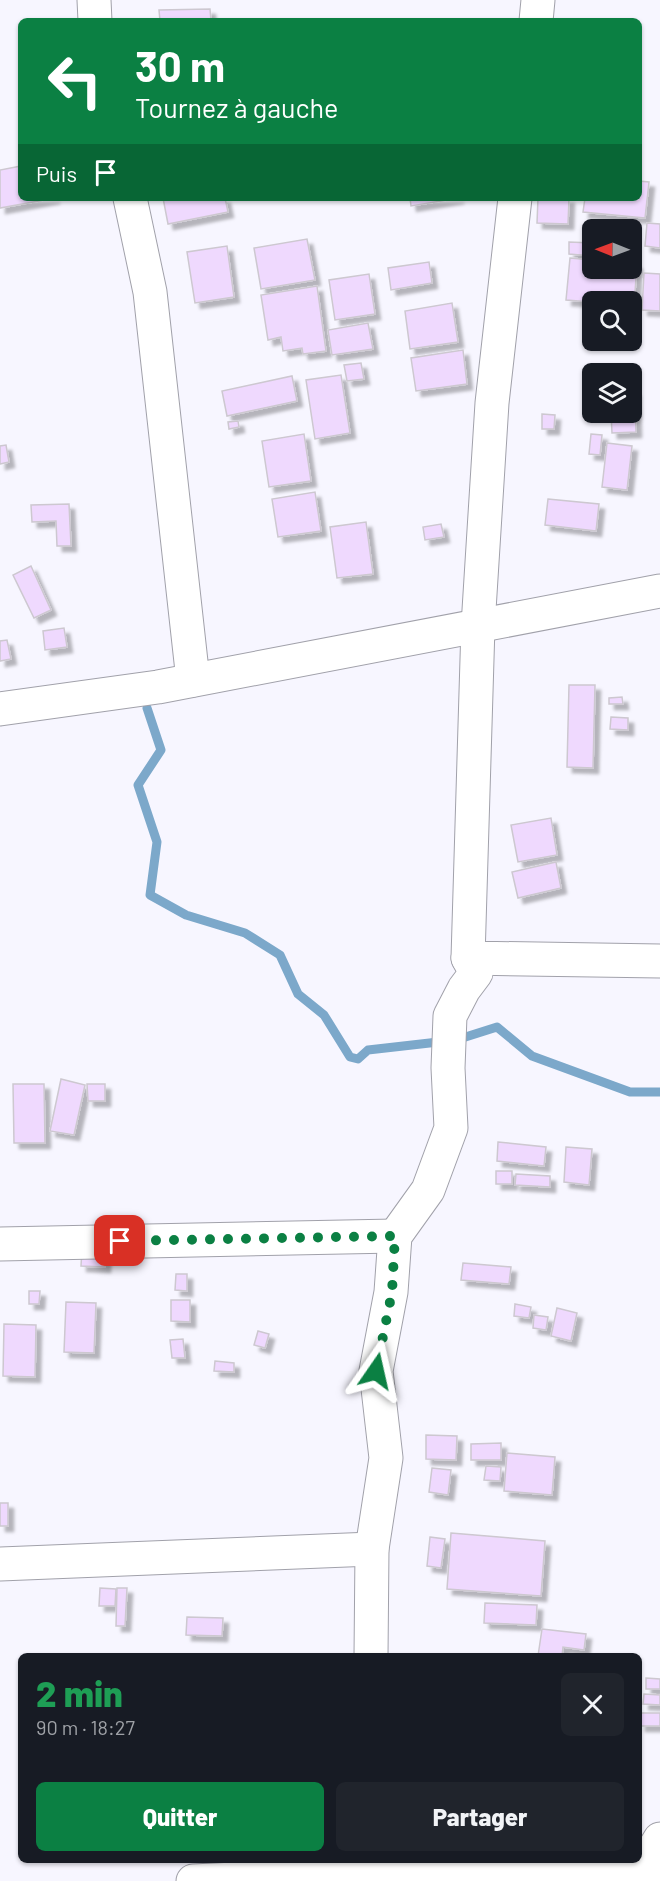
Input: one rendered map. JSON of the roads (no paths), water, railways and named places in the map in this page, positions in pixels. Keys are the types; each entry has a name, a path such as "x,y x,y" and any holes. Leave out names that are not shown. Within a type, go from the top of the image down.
{"street":[{"path":"93,0 95,18"},
{"path":"536,18 538,0"},
{"path":"131,201 150,292 194,680"},
{"path":"371,1653 372,1549 386,1458 376,1371 392,1292 395,1236 428,1190 451,1128 448,1068 450,1016 464,989 476,973 468,958 478,626 492,403 515,201"},
{"path":"0,709 158,687 660,591"},
{"path":"468,958 660,961"},
{"path":"0,1244 395,1236"},
{"path":"0,1564 372,1549"},
{"path":"194,1881 368,1867 649,1876 660,1839"}],"waterway":[{"path":"147,708 161,750 138,785 157,842 150,895 186,915 245,933 280,955 298,994 324,1015 350,1057 358,1059 368,1050 456,1040 497,1027 532,1056 630,1092 660,1092"}]}
